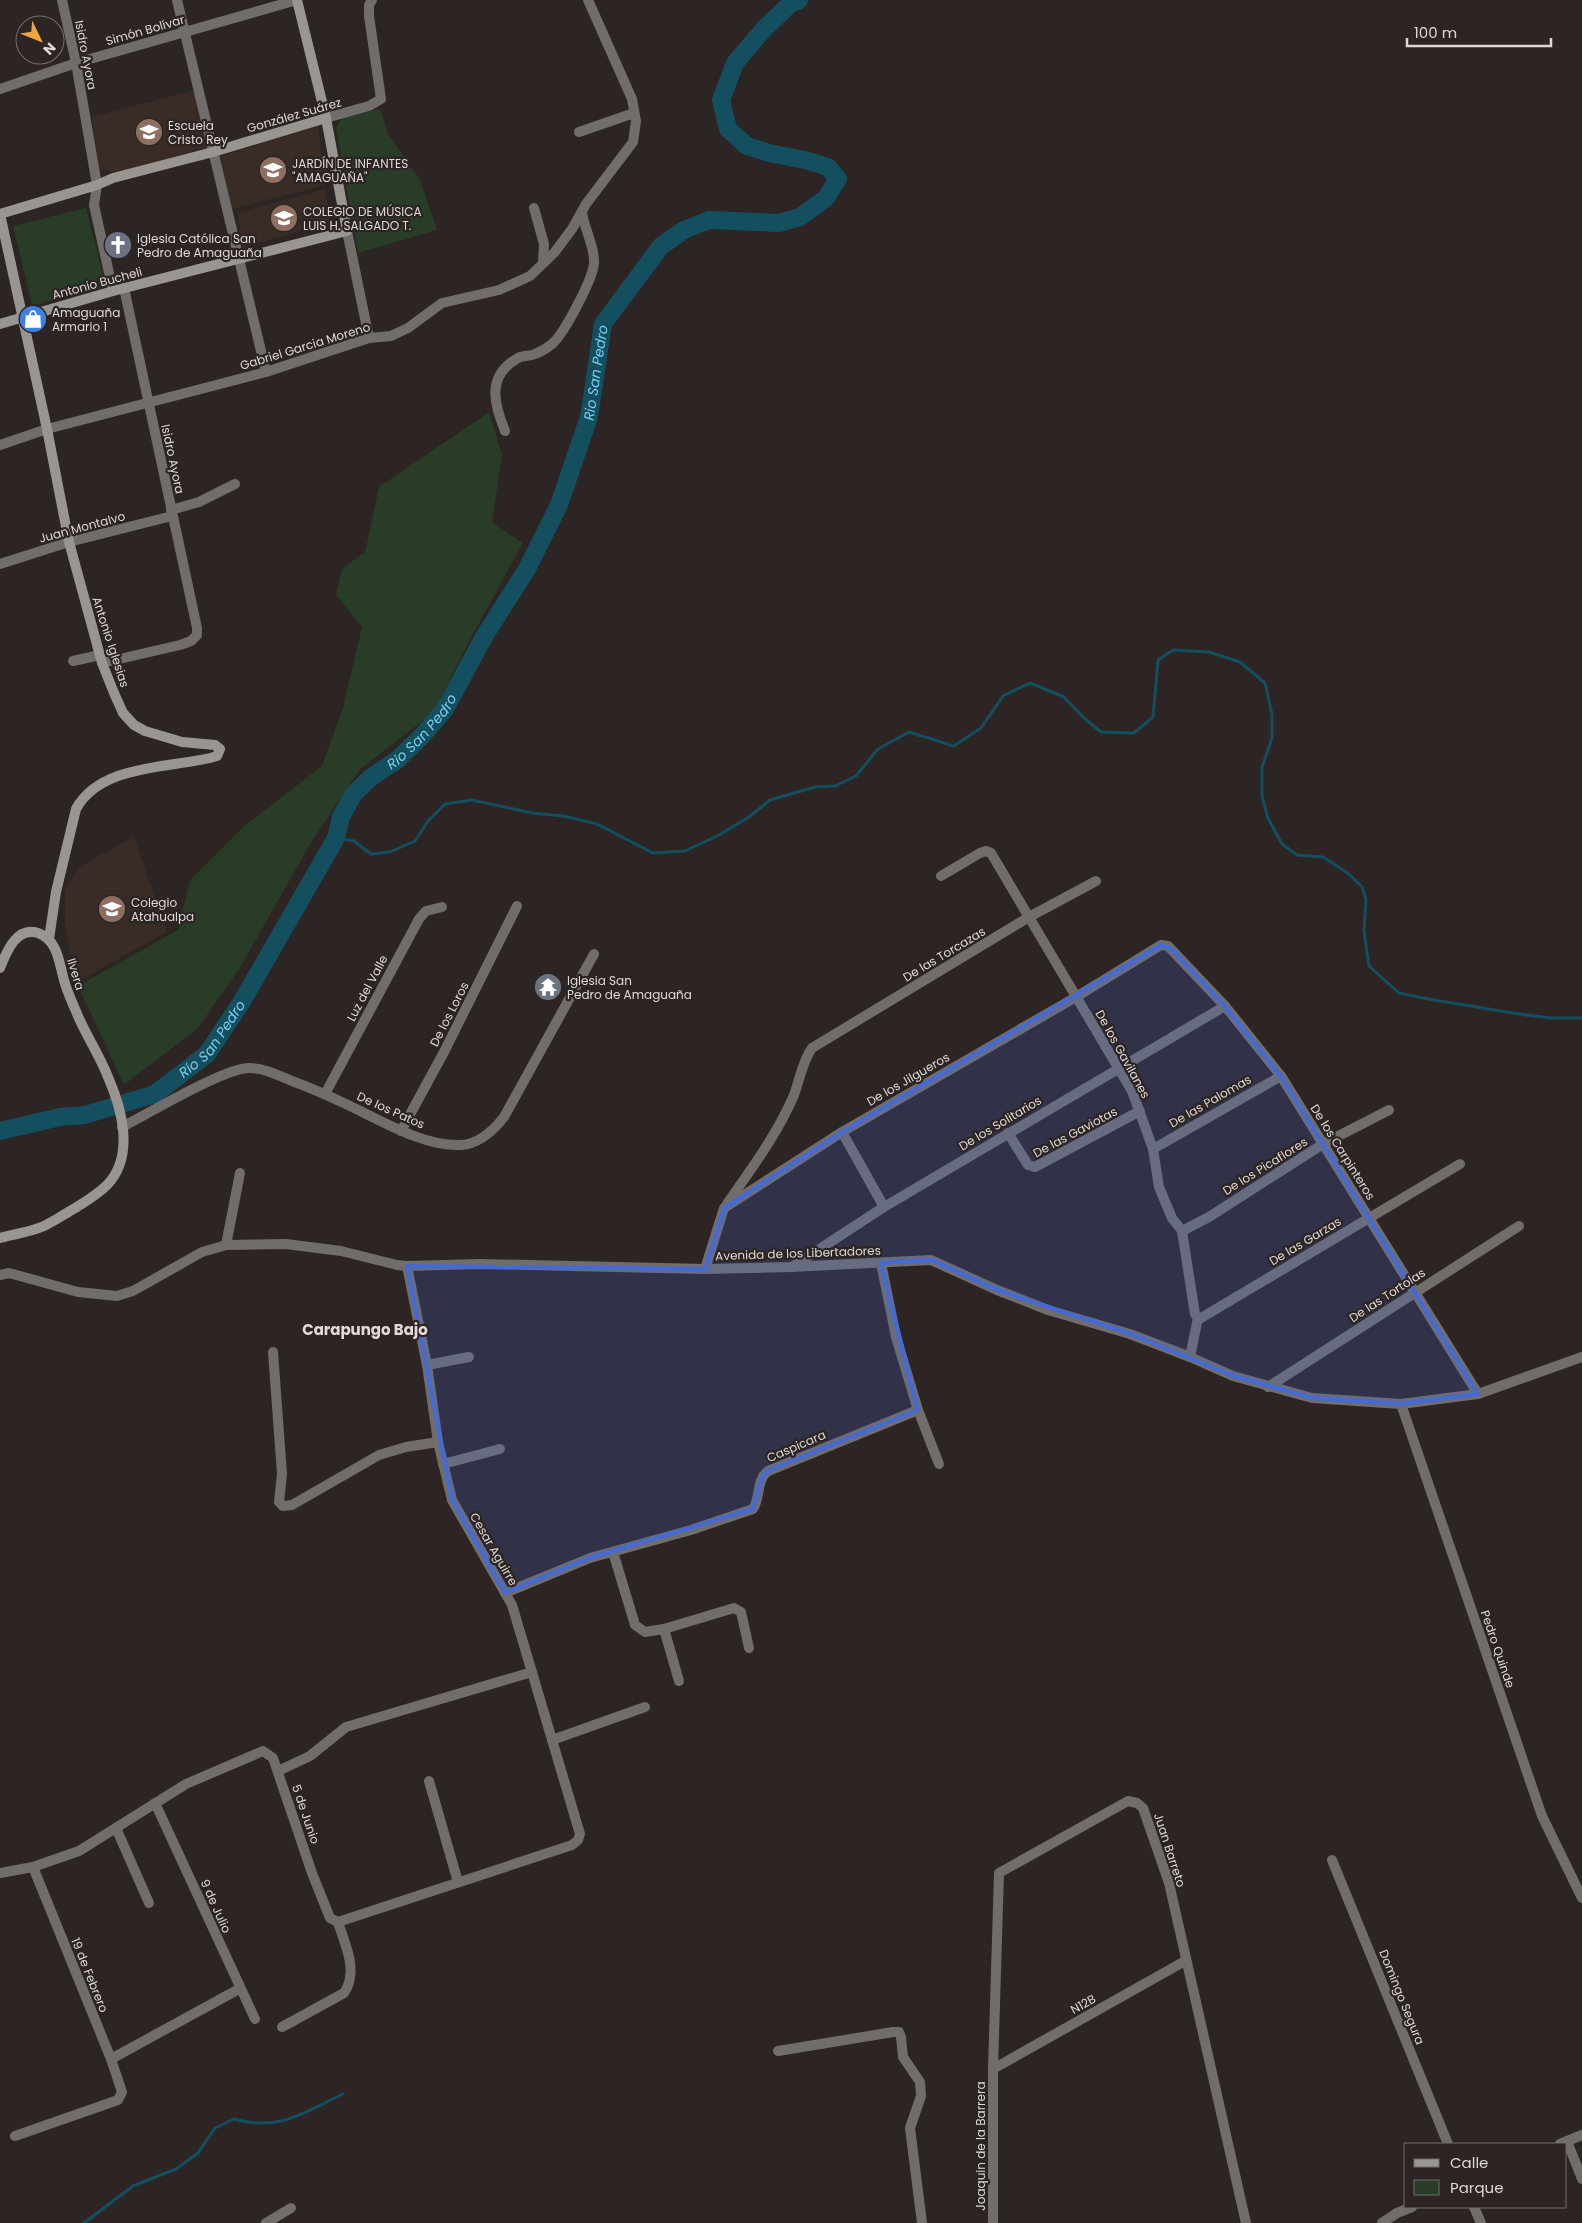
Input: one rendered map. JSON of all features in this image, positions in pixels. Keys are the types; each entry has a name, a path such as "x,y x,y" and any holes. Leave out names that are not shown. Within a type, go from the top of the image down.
{"street":[{"name":"Isidro Ayora","path":"62,0 76,63 97,185 94,205 113,291"},
{"path":"177,0 266,372"},
{"name":"Simón Bolívar","path":"0,89 76,63 297,0"},
{"path":"297,0 326,118 369,338"},
{"name":"González Suárez","path":"0,213 97,185 113,178 213,152 369,106 381,99 369,16 369,5 372,0"},
{"name":"Gabriel Garcia Moreno","path":"0,444 47,429 266,372 369,338 391,336 408,328 442,303 499,290 530,276 543,264 572,229 582,212 633,142 636,121 632,99 588,0"},
{"path":"579,132 634,113"},
{"path":"534,208 544,244 543,264"},
{"path":"505,431 496,408 495,384 506,368 518,357 534,355 554,342 566,327 594,264 582,212"},
{"name":"Antonio Iglesias","path":"0,213 47,429 69,542 101,659 123,713 134,725 144,731 182,742 215,745 220,749 217,756 202,760 120,775 104,781 81,800 76,808 56,892 48,939"},
{"name":"Antonio Bucheli","path":"0,324 124,288 347,231"},
{"name":"Isidro Ayora","path":"101,659 180,645 191,641 197,635 124,288"},
{"name":"Juan Montalvo","path":"0,564 172,513 235,484"},
{"path":"73,661 101,659"},
{"name":"De los Gavilanes","path":"941,876 986,851 991,853 1119,1067 1140,1111 1153,1149 1159,1187 1172,1218 1182,1231 1195,1314 1198,1318"},
{"name":"De las Torcazas","path":"724,1208 762,1155 773,1136 794,1095 808,1053 812,1048 1029,917 1096,881"},
{"name":"De los Loros","path":"401,1131 444,1052 517,906"},
{"name":"Luz del Valle","path":"325,1094 419,919 426,911 442,907"},
{"path":"0,968 13,941 24,934 37,933 48,939"},
{"name":"Ilvera","path":"0,1238 43,1227 95,1196 109,1183 123,1156 122,1122 109,1078 78,1017 64,981 54,947 48,939"},
{"name":"De los Jilgueros","path":"724,1208 842,1132 1076,997 1161,944"},
{"name":"De los Carpinteros","path":"1161,944 1172,949 1225,1006 1281,1076 1478,1394"},
{"name":"De los Patos","path":"122,1122 212,1080 246,1068 258,1068 325,1094 401,1131 432,1141 461,1145 479,1140 493,1130 504,1117 594,954"},
{"name":"De los Solitarios","path":"791,1267 1008,1133 1225,1006"},
{"name":"De las Palomas","path":"1153,1149 1281,1076"},
{"name":"De los Picaflores","path":"1182,1231 1209,1217 1323,1144 1388,1110"},
{"name":"De las Gaviotas","path":"1008,1133 1028,1165 1035,1167 1140,1111"},
{"path":"842,1132 884,1208"},
{"name":"De las Garzas","path":"1198,1318 1201,1318 1460,1164"},
{"path":"226,1245 240,1173"},
{"path":"705,1269 724,1208"},
{"name":"De las Tortolas","path":"1268,1387 1519,1226"},
{"name":"Avenida de los Libertadores","path":"0,1275 8,1273 78,1292 117,1296 134,1290 202,1252 226,1245 286,1244 341,1251 407,1266 480,1264 705,1269 931,1260 997,1290 1048,1310 1130,1334 1233,1376 1312,1398 1401,1404 1478,1394 1582,1357"},
{"path":"881,1263 896,1337 918,1410 939,1464"},
{"name":"Cesar Aguirre","path":"407,1266 427,1365 438,1442 452,1500 512,1605 580,1834 578,1840 572,1845 458,1882"},
{"path":"1190,1357 1198,1318"},
{"path":"274,1352 282,1474 279,1502 283,1506 292,1505 378,1455 392,1450 438,1442"},
{"path":"427,1365 469,1357"},
{"name":"Pedro Quinde","path":"1401,1404 1542,1816 1582,1898"},
{"name":"Caspicara","path":"505,1593 590,1558 691,1530 753,1509 758,1501 762,1478 768,1471 918,1410"},
{"path":"443,1464 500,1449"},
{"path":"613,1552 634,1626 645,1632 664,1629 734,1608 741,1612 749,1648"},
{"path":"664,1629 679,1681"},
{"path":"278,1771 310,1756 346,1727 532,1672"},
{"path":"552,1740 645,1708"},
{"name":"5 de Junio","path":"0,1873 33,1868 79,1851 186,1784 263,1751 273,1758 312,1873 330,1918 338,1922 352,1967 349,1986 344,1993 282,2027"},
{"path":"338,1922 458,1882 430,1781"},
{"name":"Juan Barreto","path":"993,2069 999,1873 1128,1801 1137,1803 1143,1808 1169,1883 1185,1961 1246,2223"},
{"name":"9 de Julio","path":"155,1803 239,1989 255,2019"},
{"path":"116,1828 149,1902"},
{"name":"Domingo Segura","path":"1332,1860 1448,2143"},
{"name":"19 de Febrero","path":"15,2136 118,2100 122,2092 111,2058 33,1868"},
{"name":"N12B","path":"993,2069 1185,1961"},
{"path":"111,2058 239,1989"},
{"path":"778,2051 898,2032 901,2036 903,2057 920,2082 920,2096 910,2128 922,2223"},
{"name":"Joaquin de la Barrera","path":"993,2069 993,2223"},
{"path":"1563,2143 1582,2135"},
{"path":"1567,2151 1582,2179"},
{"path":"266,2223 291,2208"},
{"path":"1382,2223 1397,2213 1410,2208"},
{"path":"1474,2208 1482,2223"}],"highlighted area":[{"path":"1161,945 1172,949 1225,1006 1281,1076 1478,1394 1401,1404 1312,1398 1233,1376 1130,1334 997,1290 931,1260 881,1263 918,1410 768,1471 762,1478 753,1509 590,1558 505,1593 452,1500 407,1266 705,1269 724,1208 842,1132"}],"shaded area":[{"name":"Escuela Cristo Rey","path":"194,90 208,147 116,173 99,168 92,117"},
{"name":"JARDÍN DE INFANTES \"AMAGUAÑA\"","path":"318,126 325,185 232,209 220,156"},
{"name":"COLEGIO DE MÚSICA LUIS H. SALGADO T.","path":"325,189 331,222 242,248 238,213"},
{"name":"Colegio Atahualpa","path":"134,837 167,932 77,982 65,928 65,890 79,867"}],"green space":[{"path":"380,109 388,134 420,180 437,230 358,253 336,128 341,119"},
{"path":"86,208 106,287 32,305 13,226"},
{"path":"489,412 502,455 492,523 523,543 467,645 433,713 360,769 310,844 241,966 198,1028 124,1085 78,986 178,930 190,880 244,826 322,766 343,708 362,627 336,595 342,569 365,552 379,487"}],"waterway":[{"name":"Rio San Pedro","path":"0,1131 60,1117 85,1115 155,1094 207,1054 241,1003 336,838 341,817 353,795 370,778 397,760 422,736 445,709 485,635 527,569 559,505 589,417 603,324 661,246 684,230 709,220 779,223 800,217 826,198 838,179 828,167 747,146 728,129 721,100 735,63 763,30 790,4 799,0"},
{"path":"336,838 354,841 371,854 390,852 415,841 429,820 445,804 472,800 532,813 564,816 597,824 653,853 685,851 719,835 749,817 770,800 815,787 835,786 856,776 878,749 909,732 954,746 981,728 1003,696 1030,683 1064,697 1084,718 1101,732 1134,733 1153,717 1158,660 1173,650 1209,652 1240,662 1265,683 1272,715 1272,738 1262,767 1262,796 1268,818 1282,844 1297,855 1323,857 1349,874 1362,887 1366,899 1364,931 1369,966 1399,993 1519,1014 1551,1018 1582,1018"},
{"path":"84,2223 133,2186 176,2169 198,2153 215,2128 234,2119 264,2123 278,2122 303,2113 343,2094"}],"place":[{"name":"Escuela Cristo Rey","path":"149,132"},
{"name":"JARDÍN DE INFANTES \"AMAGUAÑA\"","path":"273,170"},
{"name":"COLEGIO DE MÚSICA LUIS H. SALGADO T.","path":"284,218"},
{"name":"Iglesia Católica San Pedro de Amaguaña","path":"118,245"},
{"name":"Amaguaña Armario 1","path":"33,319"},
{"name":"Colegio Atahualpa","path":"112,909"},
{"name":"Iglesia San Pedro de Amaguaña","path":"548,987"}],"district":[{"name":"Carapungo Bajo","path":"365,1329"}],"water label":[{"name":"Río San Pedro","path":"210,1037"}]}
